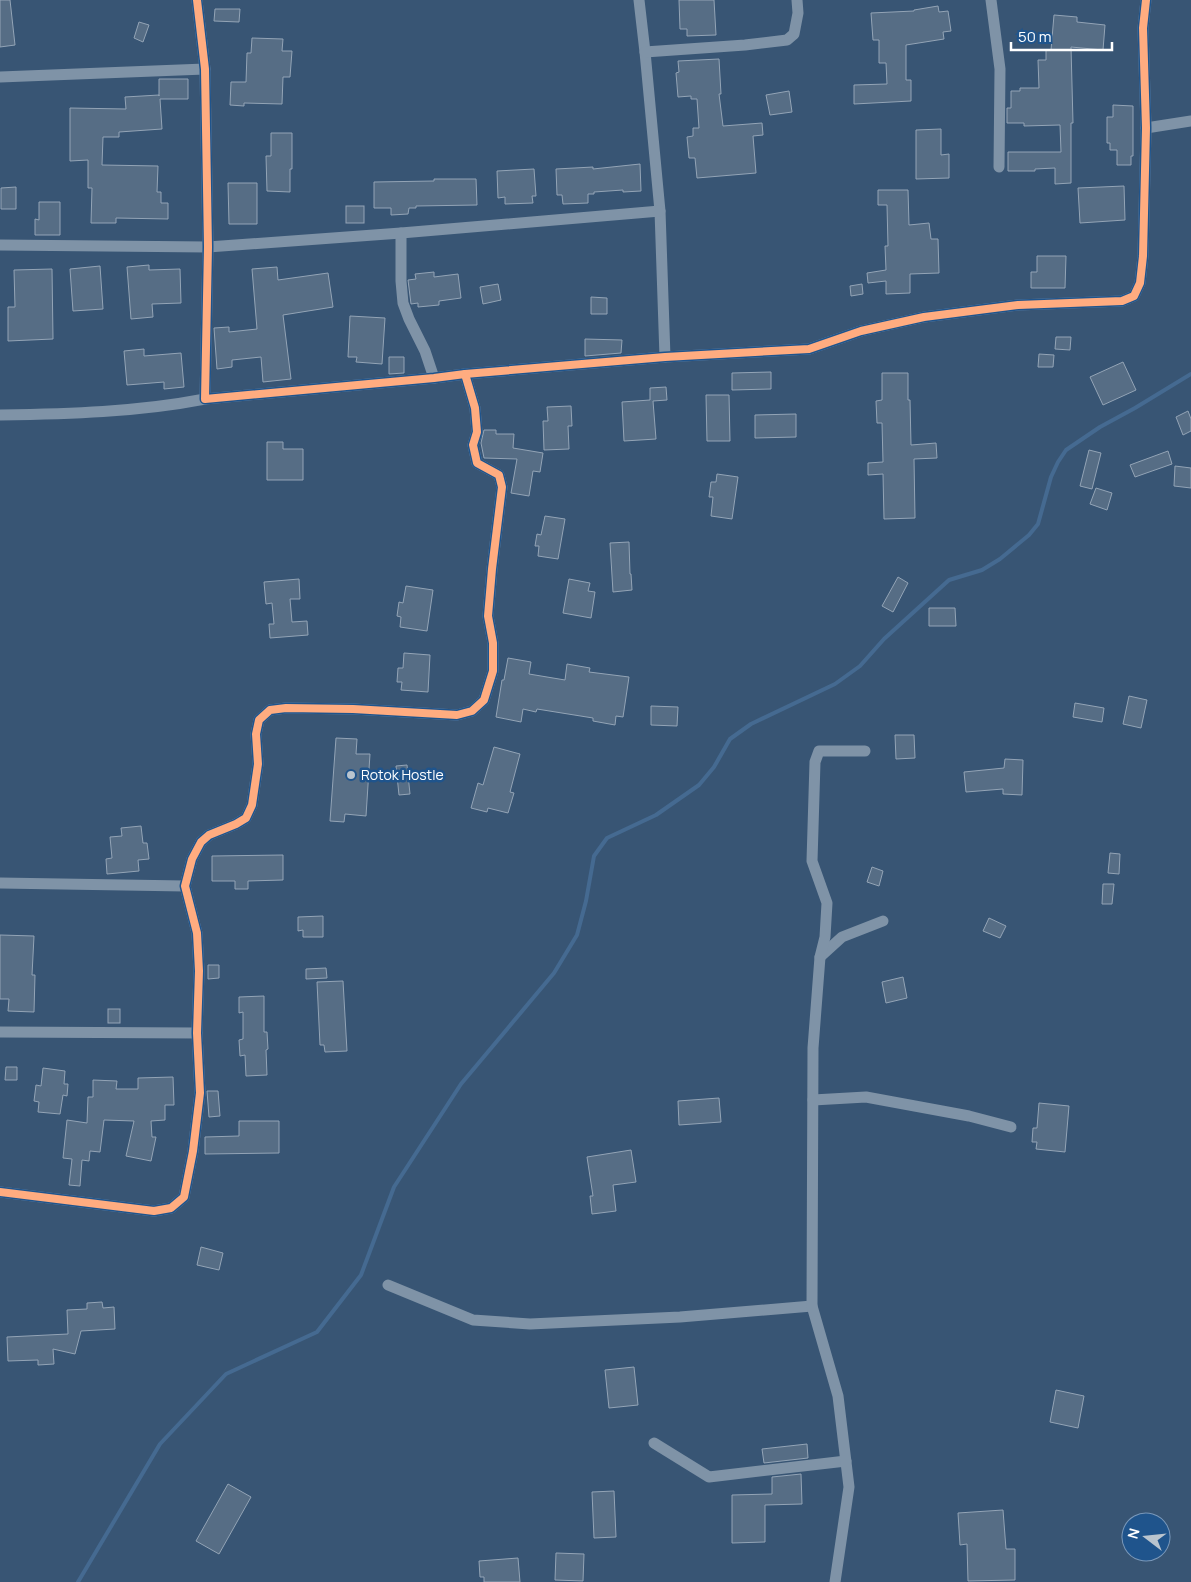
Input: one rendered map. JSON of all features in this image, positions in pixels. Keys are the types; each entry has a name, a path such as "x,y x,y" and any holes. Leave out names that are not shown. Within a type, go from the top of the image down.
{"street":[{"path":"197,0 204,69 208,247 205,399"},
{"path":"639,0 660,211 665,357"},
{"path":"645,52 786,40 794,34 798,13 797,0"},
{"path":"991,0 1000,69 999,167"},
{"path":"0,415 133,409 174,405 205,399 465,374 665,357 809,349 861,331 924,317 1018,305 1122,301 1134,296 1140,283 1143,256 1146,128 1143,28 1146,0"},
{"path":"0,77 204,69"},
{"path":"1146,128 1191,121"},
{"path":"0,245 208,247 660,211"},
{"path":"401,233 403,303 409,320 425,351 434,378"},
{"path":"0,1192 154,1211 171,1208 184,1196 193,1151 200,1093 197,1033 199,971 197,933 185,886 192,859 201,842 209,834 236,824 246,818 252,805 258,764 256,734 260,720 270,710 286,708 353,709 457,715 472,711 484,700 493,671 493,643 488,616 502,487 499,475 477,463 473,445 477,432 475,408 465,374"},
{"path":"835,1582 849,1487 838,1396 812,1306 813,1048 820,957 825,937 827,904 812,861 815,762 820,751 865,751"},
{"path":"0,883 185,886"},
{"path":"820,957 842,937 883,921"},
{"path":"0,1032 197,1033"},
{"path":"812,1100 866,1097 969,1116 1011,1127"},
{"path":"388,1285 473,1320 530,1324 680,1317 812,1306"},
{"path":"654,1443 709,1477 846,1461"}],"building":[{"path":"0,0 10,0 15,45 0,47"},
{"path":"679,0 714,0 716,35 687,36 687,29 680,29"},
{"path":"938,6 939,12 948,11 951,31 943,32 944,39 906,45 906,80 911,80 911,101 854,104 854,85 887,84 886,63 879,63 879,40 873,40 871,13 914,11"},
{"path":"215,9 240,9 239,22 214,21"},
{"path":"1054,15 1077,17 1077,22 1105,25 1103,50 1071,47 1073,123 1071,123 1071,183 1055,184 1055,168 1035,169 1035,171 1008,171 1008,152 1061,152 1060,125 1024,126 1024,123 1007,123 1007,108 1011,108 1011,91 1020,91 1020,88 1039,88 1038,60 1046,60 1046,50 1051,50"},
{"path":"139,22 149,25 143,42 134,38"},
{"path":"252,38 283,39 282,51 292,51 290,77 283,77 282,104 244,103 244,106 230,105 231,82 246,82 247,53 251,53"},
{"path":"719,59 721,94 719,94 723,126 762,123 763,135 753,136 756,173 697,178 695,158 689,158 687,137 693,136 693,128 699,128 697,99 691,99 691,96 678,97 676,73 679,72 678,61"},
{"path":"159,79 188,79 188,99 160,99 162,129 119,132 119,137 103,137 102,165 158,166 157,192 161,192 161,203 168,203 168,219 116,218 116,223 91,223 92,188 88,188 88,160 70,161 70,108 126,109 125,97 159,95"},
{"path":"789,91 792,112 770,115 766,95"},
{"path":"1113,105 1133,106 1133,156 1131,156 1131,165 1117,165 1117,150 1110,150 1110,143 1107,143 1107,117 1113,117"},
{"path":"941,129 941,155 949,154 949,178 916,179 916,130"},
{"path":"271,133 292,133 290,192 267,191 266,156 271,156"},
{"path":"640,164 641,191 594,192 594,194 588,194 588,203 563,204 562,195 557,195 556,169 593,167 593,169"},
{"path":"534,169 536,196 532,196 533,203 505,204 505,197 498,198 497,171"},
{"path":"434,179 476,179 477,205 416,206 416,208 409,208 408,214 391,215 391,208 374,208 374,182 434,181"},
{"path":"228,183 257,183 257,224 229,224"},
{"path":"1124,186 1125,220 1080,223 1078,188"},
{"path":"16,187 16,209 1,209 1,188"},
{"path":"878,190 908,190 909,225 929,223 931,239 938,239 939,273 910,274 910,293 886,294 886,281 868,283 867,273 886,270 885,246 888,246 887,205 878,205"},
{"path":"39,202 60,202 60,235 35,235 35,219 39,220"},
{"path":"346,206 364,206 364,223 346,223"},
{"path":"1037,256 1066,256 1065,288 1031,288 1031,272 1037,272"},
{"path":"149,265 149,270 180,269 181,303 152,304 153,317 131,319 127,267"},
{"path":"100,266 103,309 73,311 70,269"},
{"path":"277,267 278,280 328,273 333,307 283,315 291,379 263,382 261,357 232,360 232,367 217,369 214,328 229,327 229,332 257,329 252,269"},
{"path":"52,269 53,339 8,341 8,307 15,307 14,270"},
{"path":"434,272 434,277 458,274 461,298 439,301 439,305 418,307 418,303 411,304 408,280 416,279 415,274"},
{"path":"498,284 501,300 483,304 480,287"},
{"path":"862,284 863,294 851,296 850,286"},
{"path":"591,297 607,298 607,314 591,314"},
{"path":"350,316 385,318 382,364 356,362 357,357 348,357"},
{"path":"1056,337 1071,337 1070,350 1055,349"},
{"path":"585,339 622,340 621,353 585,356"},
{"path":"144,349 144,356 181,353 184,387 164,389 164,382 127,385 124,351"},
{"path":"1039,354 1054,355 1053,367 1038,367"},
{"path":"389,357 404,357 404,373 389,374"},
{"path":"1123,362 1136,390 1103,405 1090,377"},
{"path":"771,372 771,389 732,390 732,373"},
{"path":"882,373 908,373 911,445 936,443 937,458 914,459 915,518 884,519 883,474 868,475 868,463 883,462 882,423 877,423 876,401 882,400"},
{"path":"666,387 667,400 653,401 656,439 624,441 622,402 650,400 650,388"},
{"path":"706,395 729,395 730,441 707,441"},
{"path":"571,406 572,426 568,426 569,449 544,450 543,421 548,421 547,407"},
{"path":"1188,411 1191,419 1191,431 1183,435 1176,417"},
{"path":"796,414 796,437 755,438 755,415"},
{"path":"484,430 496,430 496,434 514,434 513,448 543,453 540,472 533,471 529,496 511,493 517,459 484,458 481,443"},
{"path":"267,442 283,442 283,449 303,449 303,480 267,480"},
{"path":"1089,450 1101,453 1092,489 1080,486"},
{"path":"1168,451 1172,464 1135,477 1130,465"},
{"path":"1175,466 1191,468 1191,488 1174,486"},
{"path":"717,474 738,477 732,519 711,516 713,497 709,497 711,482 716,482"},
{"path":"1096,488 1112,493 1107,510 1090,504"},
{"path":"545,516 565,519 558,559 538,556 539,546 535,546 537,534 541,535"},
{"path":"629,542 632,590 613,592 610,543"},
{"path":"898,577 908,583 893,612 882,606"},
{"path":"299,579 300,599 290,599 292,622 307,621 308,635 270,638 269,624 274,624 272,603 266,604 264,582"},
{"path":"569,579 590,583 588,591 595,592 591,618 563,613"},
{"path":"406,586 433,590 427,631 400,627 401,617 397,616 399,602 403,603"},
{"path":"929,608 955,608 956,626 929,626"},
{"path":"404,653 430,655 428,692 401,690 402,682 397,682 398,668 403,668"},
{"path":"508,658 531,662 529,674 565,680 567,664 590,668 589,672 629,677 623,717 616,716 615,725 593,721 593,718 537,709 536,712 523,709 521,722 496,717"},
{"path":"1129,696 1147,700 1141,728 1123,724"},
{"path":"1075,703 1104,708 1102,722 1073,717"},
{"path":"651,706 678,707 677,726 651,725"},
{"path":"895,735 914,735 915,758 896,759"},
{"name":"Rotok Hostle","path":"336,738 357,739 356,754 370,754 366,816 345,814 344,822 330,821"},
{"path":"494,747 520,754 510,792 514,793 508,813 488,808 487,812 471,808 478,783 483,785"},
{"path":"1005,759 1023,760 1022,795 1003,794 1003,789 966,792 964,772 1004,768"},
{"path":"407,765 410,794 399,795 396,766"},
{"path":"141,826 143,843 147,843 149,859 138,860 139,871 107,874 106,859 112,858 110,837 122,836 121,828"},
{"path":"1110,853 1120,854 1119,874 1108,873"},
{"path":"283,855 283,880 248,881 248,889 235,889 235,881 212,881 212,856"},
{"path":"872,867 883,871 879,886 867,882"},
{"path":"1103,884 1114,884 1112,904 1102,904"},
{"path":"323,916 323,937 303,937 303,930 298,931 298,917"},
{"path":"989,918 1006,926 1000,938 983,931"},
{"path":"0,935 34,936 32,975 35,975 34,1012 8,1011 9,999 0,999"},
{"path":"208,965 219,965 219,978 208,979"},
{"path":"326,968 327,978 306,979 306,969"},
{"path":"903,977 907,998 886,1003 882,982"},
{"path":"343,981 347,1051 325,1052 324,1045 320,1045 317,982"},
{"path":"264,996 264,1032 267,1032 268,1049 266,1050 267,1075 246,1076 245,1055 240,1056 239,1040 243,1039 243,1012 239,1013 239,997"},
{"path":"108,1009 120,1009 120,1023 108,1023"},
{"path":"6,1067 17,1067 17,1080 5,1080"},
{"path":"43,1068 65,1071 64,1084 68,1084 67,1096 63,1095 60,1114 38,1112 39,1102 34,1101 36,1085 41,1086"},
{"path":"173,1077 174,1105 165,1105 165,1120 151,1121 152,1137 156,1137 151,1161 126,1156 134,1121 104,1120 100,1152 90,1151 89,1161 82,1160 80,1186 69,1185 72,1159 63,1158 67,1120 87,1123 88,1097 93,1097 93,1080 117,1081 116,1089 138,1089 138,1078"},
{"path":"207,1091 218,1091 220,1116 209,1117"},
{"path":"719,1098 721,1122 679,1125 678,1101"},
{"path":"1039,1103 1069,1106 1065,1152 1036,1149 1037,1142 1032,1142 1033,1128 1037,1128"},
{"path":"239,1121 279,1121 279,1153 205,1154 205,1137 239,1136"},
{"path":"631,1150 636,1182 613,1185 616,1211 592,1214 590,1196 593,1196 587,1157"},
{"path":"201,1247 223,1253 219,1270 197,1265"},
{"path":"102,1302 103,1308 114,1307 115,1329 81,1331 75,1354 53,1349 54,1364 38,1365 38,1360 8,1361 7,1337 68,1334 67,1310 87,1309 87,1303"},
{"path":"634,1367 638,1405 609,1408 605,1370"},
{"path":"1056,1390 1084,1396 1078,1428 1050,1422"},
{"path":"807,1444 808,1458 764,1463 762,1449"},
{"path":"801,1474 802,1504 765,1505 765,1542 732,1543 732,1495 772,1494 772,1477"},
{"path":"228,1484 251,1497 219,1554 196,1541"},
{"path":"614,1491 616,1537 594,1538 592,1492"},
{"path":"1003,1510 1006,1549 1015,1549 1015,1580 968,1581 967,1544 960,1545 958,1513"},
{"path":"556,1553 584,1554 583,1581 555,1580"},
{"path":"518,1558 520,1582 484,1582 484,1577 480,1577 479,1561"}],"waterway":[{"path":"78,1582 160,1444 226,1374 317,1332 361,1275 394,1187 461,1084 554,973 577,935 586,901 594,856 607,838 656,815 699,785 714,767 730,739 751,724 835,684 860,666 884,639 949,580 982,570 1000,559 1029,535 1038,524 1051,477 1066,450 1100,427 1191,374"}],"cycle path":[{"path":"197,0 205,69 208,247 205,399 665,357 809,349 861,331 924,317 1018,305 1122,301 1134,296 1140,283 1143,256 1146,128 1143,28 1146,0"},
{"path":"0,1192 154,1211 171,1208 184,1197 193,1151 200,1093 197,1033 199,971 197,933 185,886 192,859 201,842 209,835 246,818 252,805 258,764 256,734 259,720 270,710 286,708 353,709 457,715 472,711 484,700 493,671 493,643 488,616 502,487 499,475 477,463 473,445 477,432 475,408 465,374"}],"place":[{"name":"Rotok Hostle","path":"351,775"}]}
